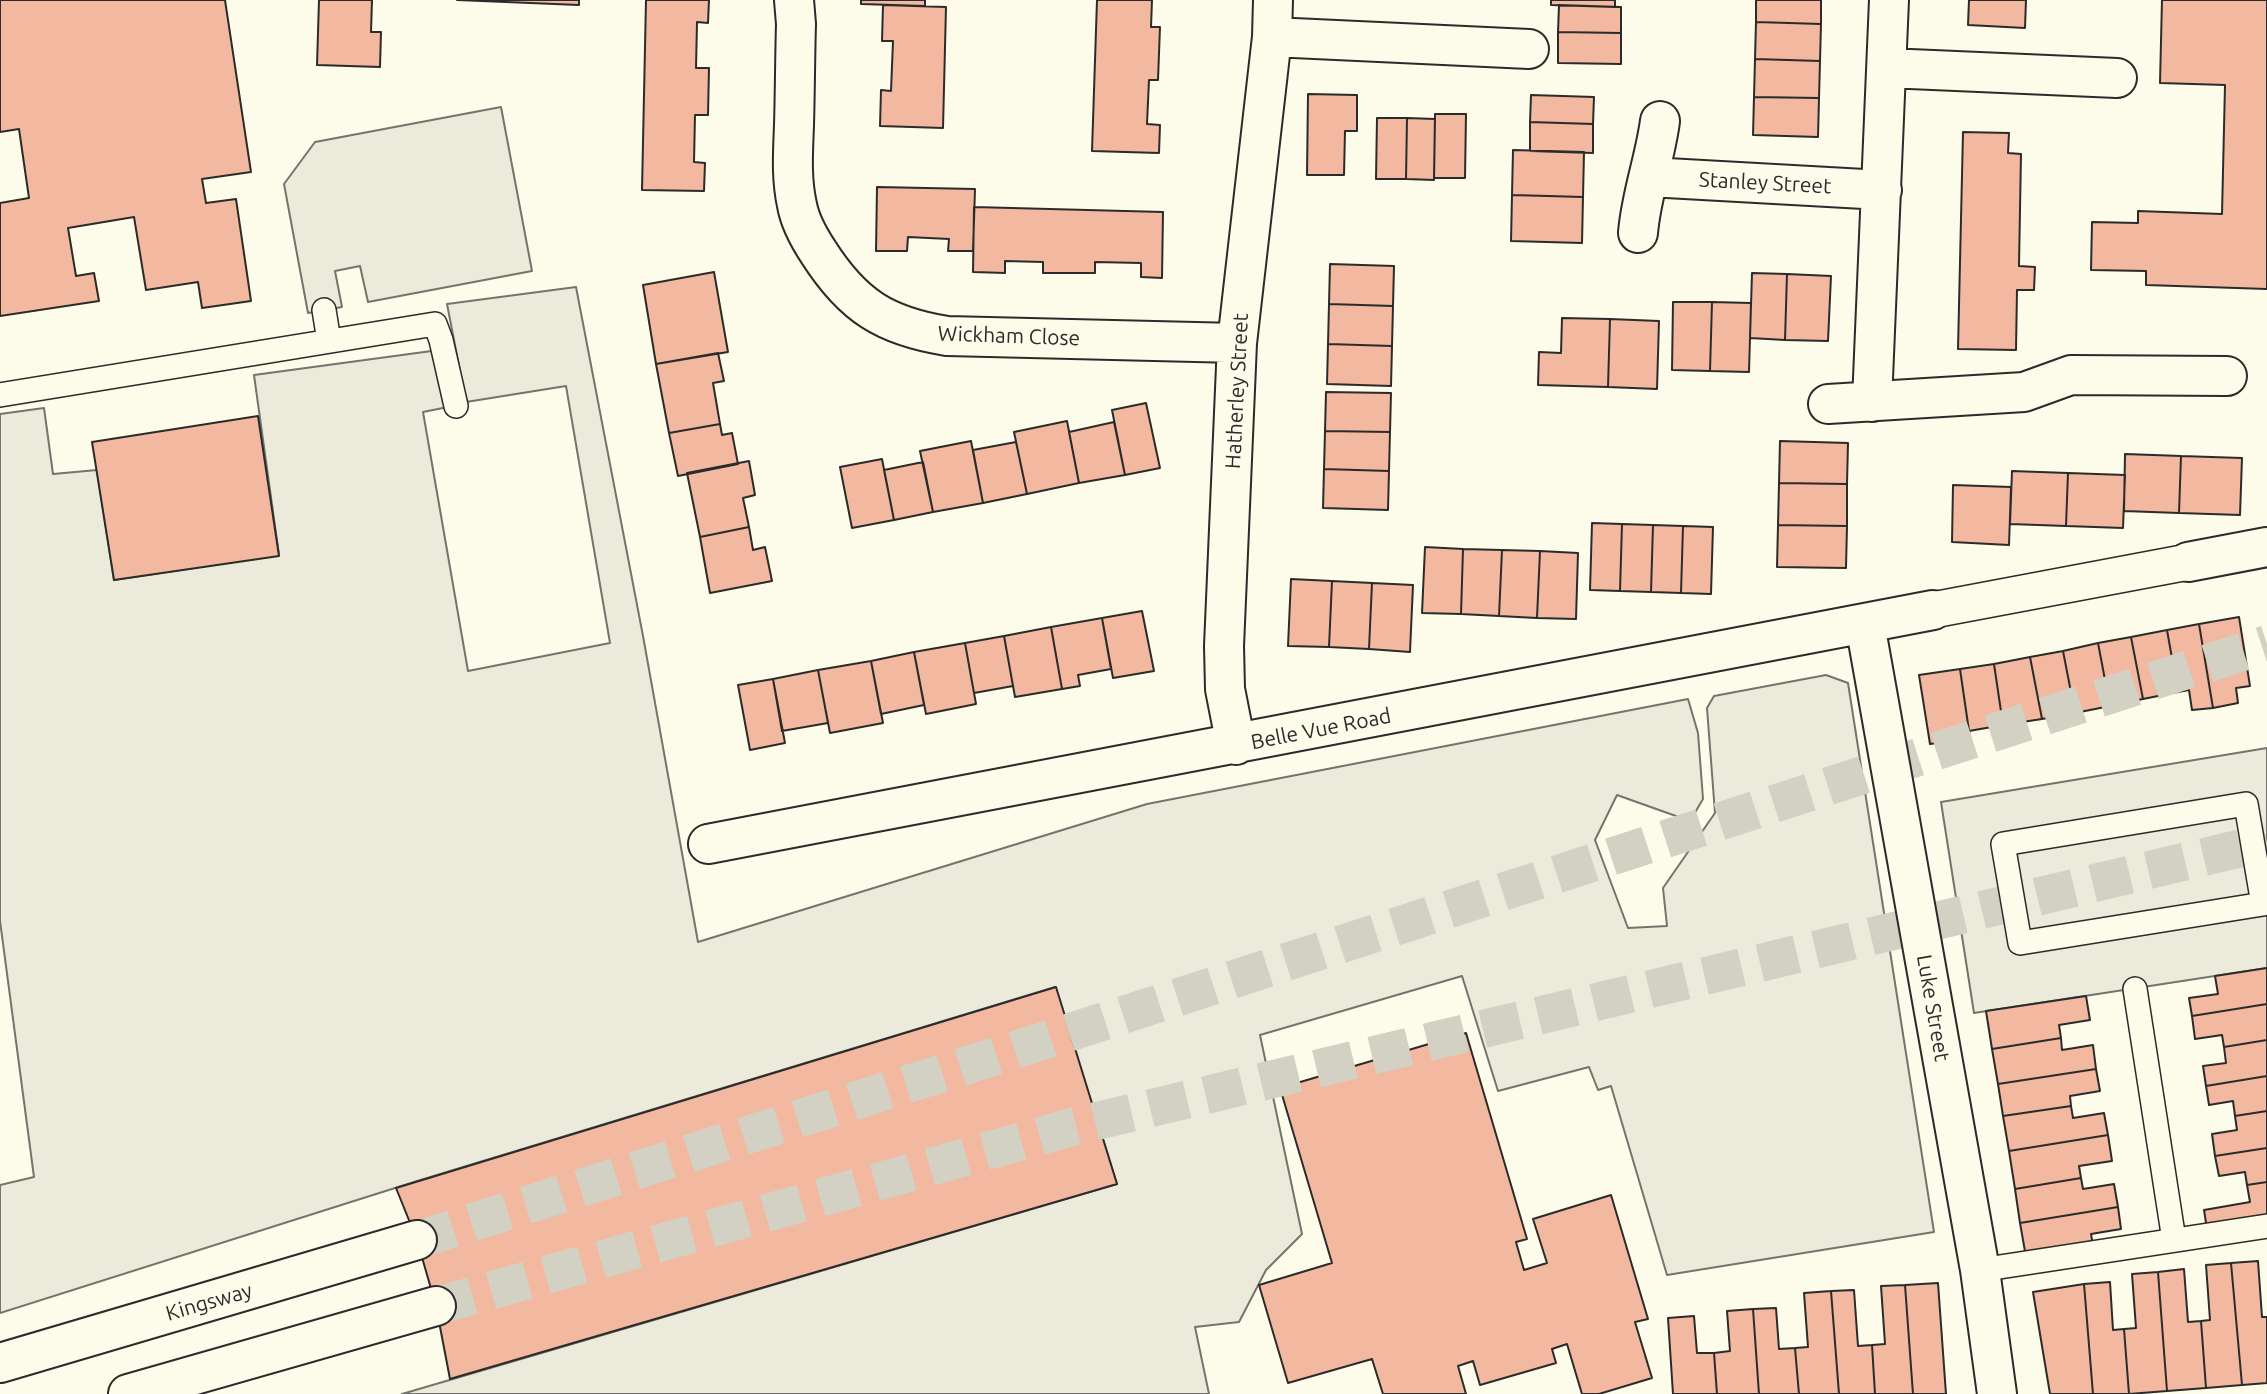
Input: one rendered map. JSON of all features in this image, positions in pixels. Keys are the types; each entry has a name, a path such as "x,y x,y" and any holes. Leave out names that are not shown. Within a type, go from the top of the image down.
{"main road":[{"name":"Wickham Close","path":"794,0 796,24 793,177 797,207 808,237 851,296 881,316 913,330 947,336 1237,343"},
{"name":"Hatherley Street","path":"1236,745 1225,689 1224,646 1237,343 1272,37 1273,0"},
{"path":"1872,402 1889,0"},
{"path":"1272,37 1529,49"},
{"path":"1887,68 2117,78"},
{"path":"1638,233 1640,205 1657,147 1660,121"},
{"name":"Stanley Street","path":"1648,177 1882,190"},
{"path":"1828,404 2024,392 2071,375 2227,376"},
{"path":"2188,562 2266,554"},
{"name":"Belle Vue Road","path":"708,845 1933,610"},
{"name":"Luke Street","path":"1865,624 1980,1270 1997,1394"},
{"name":"Kingsway","path":"0,1363 417,1240"},
{"path":"128,1394 436,1306"}],"street":[{"path":"1933,610 2188,562"}],"lane":[{"path":"324,310 329,341"},
{"path":"0,395 435,324 456,406"},
{"path":"2246,804 2265,904 2020,943 2003,845 2246,804"},
{"path":"2135,989 2174,1240"},
{"path":"1980,1270 2267,1226"}],"shaded area":[{"path":"501,107 532,271 368,302 360,266 335,271 342,307 308,313 284,184 315,142"},
{"path":"576,287 698,942 1147,804 1688,699 1698,733 1703,799 1690,821 1617,795 1595,840 1628,928 1667,926 1663,888 1715,813 1707,708 1714,696 1826,675 1848,683 1934,1232 1667,1275 1611,1086 1598,1090 1589,1067 1498,1091 1462,976 1260,1035 1302,1234 1266,1270 1239,1322 1195,1327 1209,1394 402,1394 1117,1184 1055,987 414,1182 0,1313 0,1185 34,1177 0,921 0,414 44,408 53,474 97,470 114,580 279,555 254,375 439,350 448,407 423,412 468,671 610,643 566,386 466,402 447,304"},
{"path":"2267,748 2267,968 1974,1013 1941,802"}],"building":[{"path":"0,0 225,0 251,172 202,179 206,203 236,199 251,301 202,308 198,282 146,290 134,217 68,228 76,276 94,273 99,301 0,316 0,203 29,198 19,129 0,132"},
{"path":"319,0 372,0 371,32 381,32 380,67 317,65"},
{"path":"457,0 579,0 579,5"},
{"path":"646,0 709,0 708,23 697,22 696,68 709,68 708,115 695,115 694,162 705,163 704,191 642,190"},
{"path":"861,0 925,0 925,6 861,4"},
{"path":"1097,0 1152,0 1151,27 1160,27 1158,80 1149,80 1147,124 1160,125 1159,153 1092,151"},
{"path":"1551,0 1615,0 1615,7 1551,5"},
{"path":"1756,0 1821,0 1821,24 1756,22"},
{"path":"1969,0 2026,0 2025,28 1968,25"},
{"path":"2162,0 2267,0 2267,289 2146,285 2146,271 2091,270 2092,222 2138,223 2138,211 2222,214 2225,85 2160,83"},
{"path":"883,5 946,7 943,128 880,126 881,90 891,91 893,41 882,41"},
{"path":"1559,5 1621,7 1621,33 1558,32"},
{"path":"1756,22 1821,24 1820,61 1755,59"},
{"path":"1558,32 1621,33 1621,64 1558,63"},
{"path":"1755,59 1820,61 1819,98 1754,97"},
{"path":"1308,94 1357,95 1357,131 1345,131 1344,175 1307,175"},
{"path":"1531,95 1594,97 1593,124 1530,122"},
{"path":"1754,97 1819,98 1818,137 1753,135"},
{"path":"1435,114 1466,114 1465,178 1434,178"},
{"path":"1377,118 1407,118 1406,179 1376,179"},
{"path":"1407,118 1435,119 1434,180 1406,179"},
{"path":"1530,122 1593,124 1593,153 1530,151"},
{"path":"1963,132 2009,133 2008,153 2021,154 2019,266 2035,267 2034,290 2017,290 2016,350 1958,349"},
{"path":"1513,150 1584,152 1583,197 1512,195"},
{"path":"877,187 975,189 973,251 948,251 949,239 908,237 907,251 876,251"},
{"path":"1512,195 1583,197 1582,243 1511,241"},
{"path":"974,207 1163,212 1162,278 1141,277 1141,263 1095,262 1095,273 1043,273 1043,262 1005,261 1005,273 973,272"},
{"path":"1330,264 1394,266 1393,306 1329,304"},
{"path":"714,272 728,352 656,364 643,285"},
{"path":"1752,273 1787,274 1785,340 1750,338"},
{"path":"1787,274 1831,276 1828,341 1785,340"},
{"path":"1673,302 1712,302 1710,371 1672,370"},
{"path":"1712,302 1751,303 1749,372 1710,371"},
{"path":"1329,304 1393,306 1392,346 1328,344"},
{"path":"1562,318 1610,319 1608,387 1538,385 1539,352 1561,353"},
{"path":"1610,319 1659,321 1657,389 1608,387"},
{"path":"1328,344 1392,346 1391,386 1327,384"},
{"path":"718,353 724,381 713,383 720,424 669,433 656,364"},
{"path":"1326,392 1391,393 1390,432 1325,431"},
{"path":"1146,403 1160,468 1125,475 1112,410"},
{"path":"258,416 279,556 114,580 92,442"},
{"path":"1067,421 1079,483 1027,494 1014,432"},
{"path":"1114,422 1125,475 1079,483 1069,432"},
{"path":"720,424 722,435 732,433 738,464 678,476 669,433"},
{"path":"1325,431 1390,432 1389,471 1324,469"},
{"path":"971,441 983,503 933,512 920,451"},
{"path":"1780,441 1848,443 1847,484 1779,483"},
{"path":"1016,442 1027,494 983,503 973,450"},
{"path":"2125,454 2181,456 2179,513 2124,511"},
{"path":"2181,456 2242,458 2240,515 2179,513"},
{"path":"882,459 894,520 852,528 840,467"},
{"path":"749,461 755,495 743,498 749,527 700,537 687,473"},
{"path":"923,462 933,512 894,520 884,470"},
{"path":"1324,469 1389,471 1388,510 1323,508"},
{"path":"2012,471 2068,473 2066,526 2010,524"},
{"path":"2068,473 2125,475 2123,528 2066,526"},
{"path":"1779,483 1847,484 1847,526 1778,525"},
{"path":"1953,485 2011,487 2009,545 1952,542"},
{"path":"1592,523 1622,524 1620,591 1590,590"},
{"path":"1622,524 1653,525 1651,592 1620,591"},
{"path":"1653,525 1683,526 1681,593 1651,592"},
{"path":"1778,525 1847,526 1846,568 1777,567"},
{"path":"1683,526 1713,527 1711,594 1681,593"},
{"path":"749,527 753,550 765,547 772,581 710,593 700,537"},
{"path":"1425,547 1463,549 1461,614 1422,613"},
{"path":"1463,549 1502,550 1499,616 1461,614"},
{"path":"1502,550 1540,551 1537,618 1499,616"},
{"path":"1540,551 1578,553 1576,619 1537,618"},
{"path":"1291,579 1332,581 1329,647 1288,646"},
{"path":"1332,581 1372,583 1369,649 1329,647"},
{"path":"1372,583 1413,585 1410,652 1369,649"},
{"path":"1142,611 1154,671 1113,678 1102,618"},
{"path":"2239,617 2250,686 2236,688 2238,703 2213,708 2199,624"},
{"path":"1102,618 1111,669 1078,675 1080,686 1062,689 1051,627"},
{"path":"2199,624 2213,708 2192,710 2189,690 2178,692 2167,630"},
{"path":"1051,627 1062,689 1015,697 1004,636"},
{"path":"2167,630 2178,692 2143,699 2131,637"},
{"path":"1004,636 1013,686 974,693 965,643"},
{"path":"2131,637 2143,699 2110,706 2098,643"},
{"path":"965,643 976,704 926,714 914,652"},
{"path":"2098,643 2110,706 2075,713 2063,651"},
{"path":"2063,651 2075,713 2042,719 2030,657"},
{"path":"914,652 924,705 881,714 871,661"},
{"path":"2030,657 2042,719 2003,725 1994,664"},
{"path":"871,661 883,723 830,733 818,670"},
{"path":"1994,664 2003,725 1969,731 1960,669"},
{"path":"1960,669 1970,738 1930,744 1919,675"},
{"path":"818,670 828,723 782,731 773,679"},
{"path":"773,679 785,743 750,750 738,685"},
{"path":"2267,968 2267,1004 2192,1016 2189,998 2218,994 2215,976"},
{"path":"1056,987 1117,1184 450,1379 436,1306 417,1240 396,1188"},
{"path":"2086,996 2090,1020 2059,1025 2061,1038 1992,1049 1986,1011"},
{"path":"2267,1004 2267,1040 2224,1047 2222,1035 2195,1039 2192,1016"},
{"path":"1466,1033 1527,1239 1516,1242 1524,1270 1547,1263 1533,1219 1611,1195 1648,1319 1635,1322 1652,1378 1599,1394 1582,1394 1567,1344 1552,1349 1556,1363 1480,1385 1473,1361 1458,1366 1466,1394 1383,1394 1372,1359 1288,1383 1259,1285 1332,1263 1280,1088"},
{"path":"2061,1038 2062,1050 2093,1045 2096,1069 1998,1084 1992,1049"},
{"path":"2267,1040 2267,1076 2206,1086 2203,1066 2226,1063 2224,1047"},
{"path":"2096,1069 2100,1091 2070,1096 2071,1106 2003,1116 1998,1084"},
{"path":"2267,1076 2267,1111 2235,1116 2233,1101 2209,1105 2206,1086"},
{"path":"2071,1106 2073,1118 2104,1113 2108,1135 2009,1151 2003,1116"},
{"path":"2267,1111 2267,1148 2215,1156 2212,1134 2237,1130 2235,1116"},
{"path":"2108,1135 2112,1161 2079,1166 2081,1178 2015,1189 2009,1151"},
{"path":"2267,1148 2267,1182 2247,1185 2245,1172 2219,1176 2215,1156"},
{"path":"2081,1178 2083,1189 2114,1184 2118,1207 2020,1223 2015,1189"},
{"path":"2267,1182 2267,1219 2207,1229 2204,1210 2250,1202 2247,1185"},
{"path":"2118,1207 2121,1229 2091,1234 2093,1246 2026,1257 2020,1223"},
{"path":"2258,1261 2262,1317 2267,1317 2267,1383 2242,1385 2231,1263"},
{"path":"2231,1263 2242,1385 2206,1388 2201,1321 2210,1320 2206,1265"},
{"path":"2184,1269 2188,1322 2201,1321 2206,1388 2167,1391 2158,1272"},
{"path":"2158,1272 2167,1391 2129,1394 2124,1329 2136,1328 2132,1274"},
{"path":"2110,1282 2113,1330 2124,1329 2129,1394 2093,1394 2084,1284"},
{"path":"1938,1283 1946,1394 1913,1394 1905,1285"},
{"path":"2084,1284 2093,1394 2050,1394 2033,1292"},
{"path":"1905,1285 1913,1394 1875,1394 1872,1345 1885,1344 1881,1286"},
{"path":"1854,1290 1858,1346 1872,1345 1875,1394 1839,1394 1831,1291"},
{"path":"1831,1291 1839,1394 1799,1394 1795,1348 1808,1347 1804,1293"},
{"path":"1776,1308 1779,1349 1795,1348 1799,1394 1759,1394 1753,1309"},
{"path":"1753,1309 1759,1394 1717,1394 1714,1353 1730,1351 1727,1311"},
{"path":"1694,1316 1697,1353 1714,1353 1717,1394 1673,1394 1668,1318"}],"tunnel":[{"path":"417,1240 1046,1040 2267,644"},
{"path":"436,1306 1072,1127 2267,842"}]}
